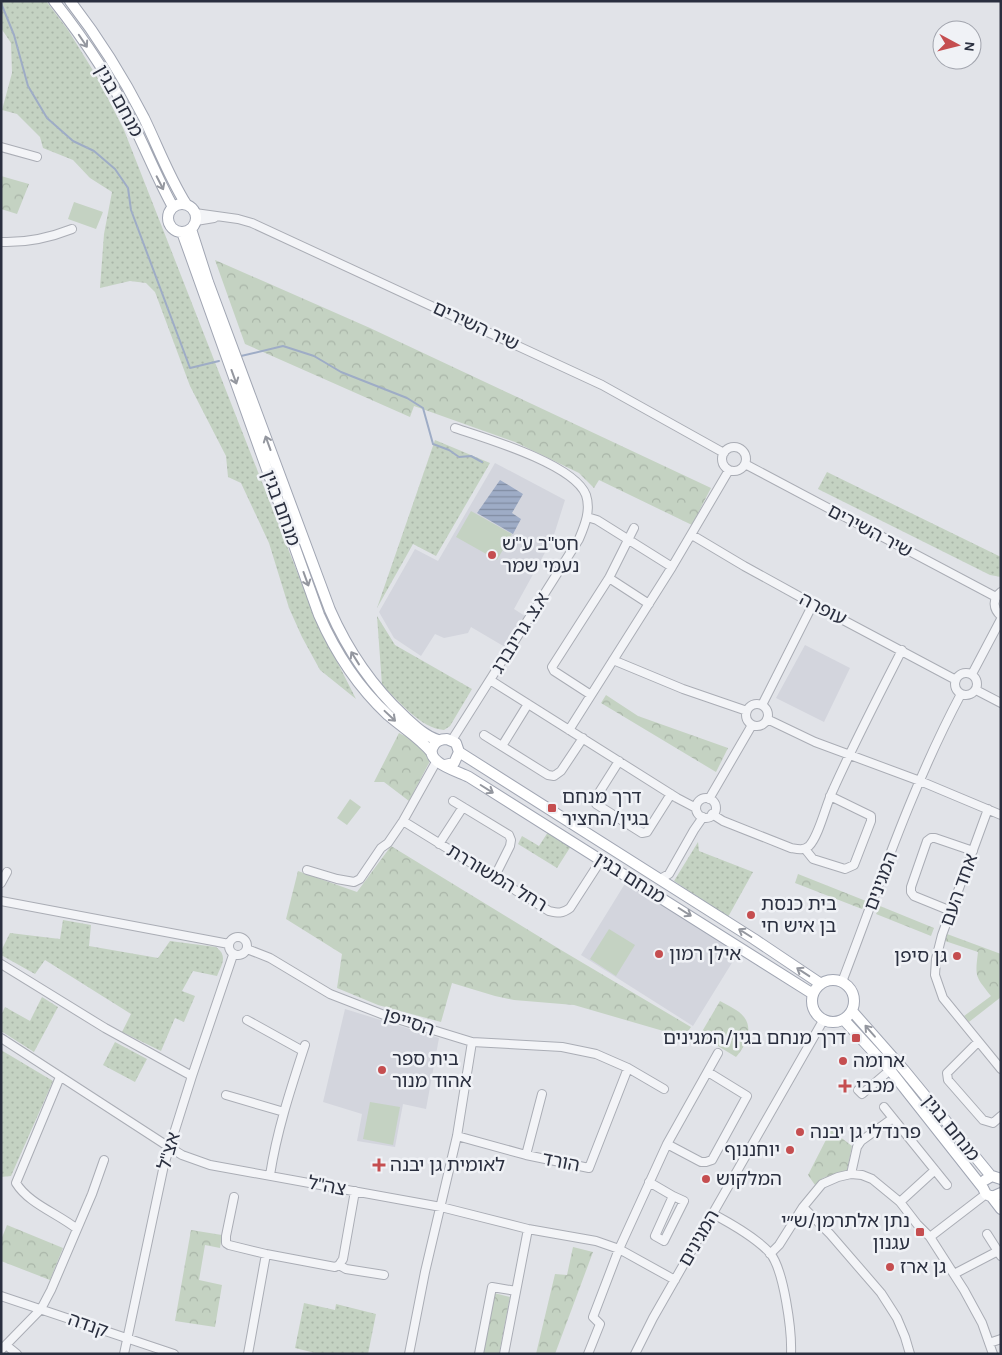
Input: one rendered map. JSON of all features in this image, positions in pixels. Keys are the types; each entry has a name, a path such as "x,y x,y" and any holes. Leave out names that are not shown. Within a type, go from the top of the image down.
{"main road":[{"name":"מנחם בגין","path":"54,1 81,37 115,91 173,207"},
{"name":"מנחם בגין","path":"70,1 126,85 144,118 169,175 186,204"},
{"path":"186,204 191,224 178,231 170,225 168,216 173,207 186,204"},
{"name":"מנחם בגין","path":"191,224 208,282 330,610 343,639 381,694 427,736 438,740"},
{"name":"מנחם בגין","path":"191,224 319,615 332,645 361,688 401,726 423,743 438,760 469,777 813,994"},
{"path":"448,738 452,740 456,743 459,752 454,763 438,760 433,745 438,740 448,738"},
{"name":"מנחם בגין","path":"459,752 665,876 670,886 821,984"},
{"path":"828,980 842,982 852,991 854,998 852,1011 844,1020 830,1021 824,1019 814,1008 813,994 821,984 828,980"},
{"name":"מנחם בגין","path":"852,1011 996,1178"},
{"name":"מנחם בגין","path":"844,1020 890,1070 1001,1209"},
{"path":"990,1193 984,1181 996,1178"}],"street":[{"path":"1,147 37,157"},
{"name":"שיר השירים","path":"191,224 221,216 252,223 602,384 724,453"},
{"path":"1,242 20,243 58,235 72,229"},
{"name":"א.צ. גרינברג","path":"452,740 579,539 587,517 586,496 582,487 572,477 516,448 455,428"},
{"path":"733,447 741,449 746,455 745,464 740,470 729,470 723,463 724,453 733,447"},
{"name":"שיר השירים","path":"745,464 998,594"},
{"path":"569,730 692,535 729,470"},
{"path":"587,517 597,520 672,567"},
{"path":"591,695 554,671 552,667 609,578 634,528"},
{"name":"עופרה","path":"692,535 813,604 956,680"},
{"path":"609,578 649,604"},
{"path":"972,674 1001,618 994,603 998,594"},
{"path":"762,705 813,604"},
{"path":"490,680 699,813 712,814 723,821 799,850 805,849 814,839 830,796 849,754 902,650"},
{"path":"613,660 683,689 747,711"},
{"path":"964,673 972,674 977,681 976,690 967,696 961,694 956,688 956,680 964,673"},
{"path":"976,690 1001,703"},
{"name":"המגינים","path":"842,982 905,816 942,730 961,694"},
{"path":"502,746 528,704"},
{"path":"762,705 767,710 767,719 760,726 752,725 747,720 747,711 752,706 762,705"},
{"path":"767,719 815,742 920,781 1001,815"},
{"path":"709,799 752,725"},
{"path":"484,735 548,775 554,776 561,771 583,738"},
{"path":"307,870 354,882 360,879 382,848 388,844 438,760"},
{"path":"619,761 595,798 596,804 642,833 647,832 671,794"},
{"path":"805,849 813,859 845,868 854,865 871,821 871,816 830,796"},
{"path":"665,876 694,830 699,813 700,800 709,799"},
{"path":"709,799 715,806 712,814"},
{"path":"453,800 509,835 511,840 510,846 494,878"},
{"path":"439,844 463,807"},
{"name":"אחד העם","path":"988,809 951,911 936,959 935,975 943,998 1001,1070"},
{"name":"רחל המשוררת","path":"403,820 494,878 549,911 558,913 565,912 570,908 601,860"},
{"path":"951,911 914,896 911,892 911,887 928,841 931,838 973,851"},
{"path":"1,883 7,872"},
{"path":"1,901 229,944"},
{"path":"240,937 246,940 247,949 241,956 233,954 229,949 229,944 234,938 240,937"},
{"name":"הסייפן","path":"247,949 270,958 330,994 384,1014 472,1042 562,1047 596,1054 628,1068 664,1089"},
{"name":"אצ\"ל","path":"124,1354 164,1165 233,954"},
{"path":"1,964 105,1028 192,1076"},
{"name":"המגינים","path":"635,1354 675,1280 824,1019"},
{"path":"247,1020 304,1048 284,1112 270,1175"},
{"name":"צה\"ל","path":"1,1038 182,1155 210,1165 441,1207 528,1228 576,1236 619,1249 675,1280"},
{"path":"409,1354 425,1272 458,1136 472,1042"},
{"path":"978,1042 952,1066 947,1073 948,1080 983,1120 992,1123 1001,1116"},
{"path":"588,1354 600,1324 593,1317 619,1249 667,1144 718,1053"},
{"name":"הורד","path":"458,1136 526,1156 589,1168 628,1068"},
{"path":"858,1090 862,1094 890,1070"},
{"path":"667,1144 701,1162 712,1160 747,1096 708,1072"},
{"path":"60,1077 16,1183 22,1192 65,1219 77,1229"},
{"path":"526,1156 542,1094"},
{"path":"226,1095 284,1112"},
{"path":"884,1107 947,1185"},
{"path":"851,1174 857,1147 861,1141 893,1118"},
{"path":"17,1354 4,1348 41,1309 58,1275 104,1160"},
{"path":"900,1202 935,1170"},
{"path":"770,1254 791,1228 803,1206 822,1184 851,1174 862,1175 872,1179 900,1202 930,1237 982,1323 993,1354"},
{"path":"650,1182 684,1202 664,1240 655,1236 673,1196"},
{"path":"234,1196 226,1243 232,1247 335,1267 340,1265 343,1259 354,1191"},
{"path":"930,1237 990,1193"},
{"path":"803,1206 881,1293 897,1318 906,1338 910,1354"},
{"path":"713,1214 743,1232 770,1254 781,1282 787,1306 792,1336 791,1354"},
{"path":"504,1354 528,1228"},
{"path":"954,1274 999,1254 987,1234"},
{"path":"248,1354 266,1254"},
{"path":"340,1265 346,1269 384,1276"},
{"path":"479,1354 492,1286 516,1292"},
{"name":"קנדה","path":"1,1296 174,1354"},
{"path":"989,1344 1001,1339"}],"shaded area":[{"name":"חט\"ב ע\"ש נעמי שמר","path":"495,463 565,500 553,538 514,609 525,616 505,647 471,627 468,633 444,638 435,634 421,656 394,638 379,612 415,549 438,561"},
{"path":"805,645 850,668 824,722 776,698"},
{"name":"אילן רמון","path":"626,882 738,953 693,1026 581,955"},
{"name":"בית ספר אהוד מנור","path":"345,1009 439,1038 426,1109 403,1104 395,1147 357,1141 362,1114 323,1102"}],"green space":[{"path":"1,1 46,1 68,30 97,77 124,130 316,620 356,699 320,670 302,637 289,608 269,543 241,483 228,477 226,456 190,386 155,292 146,283 130,281 100,288 104,234 112,192 90,178 73,160 43,148 40,137 17,114 2,110 12,73 11,43 1,28"},
{"path":"1,176 29,184 17,214 1,209"},
{"path":"74,202 103,212 96,229 68,219"},
{"path":"215,260 370,328 711,488 692,525 599,480 594,488 579,473 515,442 414,406 410,417 245,344"},
{"path":"435,440 490,463 436,556 413,544 377,608"},
{"path":"827,472 1001,557 1001,577 990,575 818,489"},
{"path":"471,511 512,534 497,560 456,537"},
{"path":"377,616 395,645 472,689 450,726 444,730 435,728 418,719 382,685"},
{"path":"606,695 638,716 728,748 716,772 601,703"},
{"path":"399,733 422,747 430,761 409,801 384,782 374,782"},
{"path":"350,799 361,807 347,825 337,818"},
{"path":"548,832 571,846 557,868 518,844 522,836 539,846"},
{"path":"698,842 699,851 753,872 728,917 674,881"},
{"path":"391,846 691,1027 684,1037 574,1005 514,1000 452,983 441,1022 378,1005 337,988 342,954 286,919 298,871 357,892"},
{"path":"798,874 866,901 862,909 795,883"},
{"path":"880,906 934,928 931,936 876,914"},
{"path":"63,920 91,925 89,946 158,958 170,941 216,947 222,954 222,964 217,976 193,971 182,991 195,996 184,1022 175,1018 161,1051 122,1032 131,1014 45,960 35,974 1,955 1,951 10,933 60,939"},
{"path":"609,929 635,945 616,976 590,959"},
{"path":"947,934 1001,954 1001,997 969,1022 964,1016 991,996 977,976 978,952 945,941"},
{"path":"42,997 58,1007 34,1052 1,1031 1,1015 5,1007 30,1021"},
{"path":"720,1001 739,1012 747,1022 747,1038 736,1057 700,1035"},
{"path":"115,1042 147,1059 135,1082 103,1065"},
{"path":"1,1050 53,1081 11,1176 1,1177"},
{"path":"370,1102 400,1107 393,1145 363,1139"},
{"path":"831,1130 852,1146 847,1171 823,1178 815,1185 808,1175"},
{"path":"7,1225 63,1248 50,1280 1,1261 1,1240"},
{"path":"191,1230 222,1235 220,1248 205,1245 199,1280 222,1285 215,1327 175,1321"},
{"path":"573,1247 593,1252 555,1354 536,1354 555,1274 567,1275"},
{"path":"494,1293 510,1297 499,1354 482,1354"},
{"path":"304,1303 335,1310 336,1304 376,1314 368,1354 319,1354 295,1348"}],"water":[{"path":"500,480 523,494 512,513 521,519 513,534 477,513"}],"waterway":[{"path":"1,3 14,35 28,86 47,118 73,141 94,151 115,169 128,188 131,210 190,368 219,361"},
{"path":"241,356 283,346 314,356 341,372 407,398 423,408 433,444 449,450 459,457 471,456 482,462"}],"place":[{"name":"חט\"ב ע\"ש נעמי שמר","path":"492,555"},
{"name":"דרך מנחם בגין/החציר","path":"552,808"},
{"name":"בית כנסת בן איש חי","path":"751,915"},
{"name":"אילן רמון","path":"659,954"},
{"name":"גן סיפן","path":"957,956"},
{"name":"דרך מנחם בגין/המגינים","path":"856,1038"},
{"name":"ארומה","path":"843,1061"},
{"name":"בית ספר אהוד מנור","path":"382,1070"},
{"name":"מכבי","path":"845,1086"},
{"name":"פרנדלי גן יבנה","path":"800,1132"},
{"name":"יוחננוף","path":"790,1150"},
{"name":"לאומית גן יבנה","path":"379,1165"},
{"name":"המלקוש","path":"706,1179"},
{"name":"נתן אלתרמן/ש״י עגנון","path":"920,1232"},
{"name":"גן ארז","path":"890,1267"}]}
